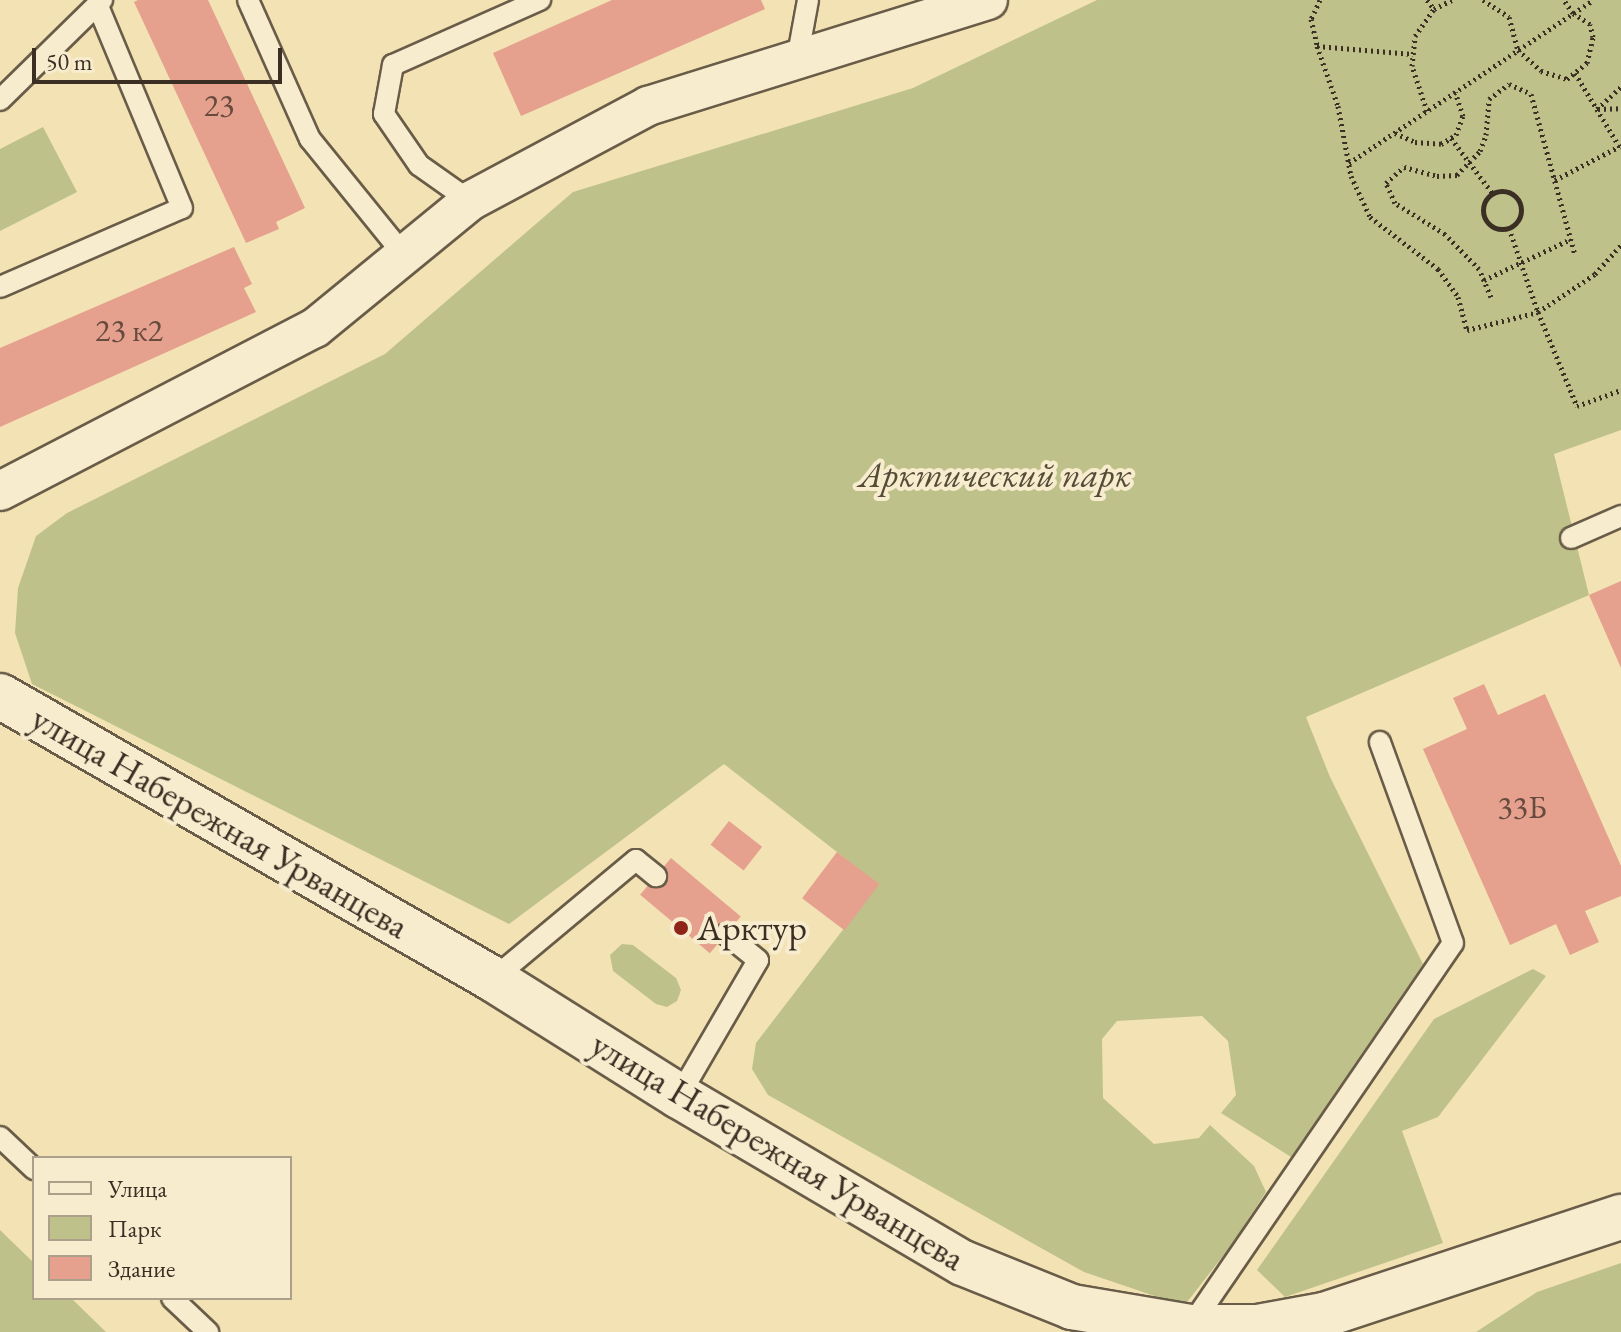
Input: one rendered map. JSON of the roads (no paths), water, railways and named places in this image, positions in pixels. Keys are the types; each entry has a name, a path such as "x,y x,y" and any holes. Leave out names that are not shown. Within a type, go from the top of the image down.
{"street":[{"path":"0,517 10,486 315,328 470,201 648,106 988,0"},
{"name":"улица Набережная Урванцева","path":"0,695 493,979 679,1096 963,1263 1072,1307 1190,1327 1260,1330 1324,1315 1621,1217"}],"lane":[{"path":"248,0 310,139 404,255"},
{"path":"470,201 419,165 384,114 393,65 540,0"},
{"path":"797,60 808,0"},
{"path":"0,100 100,3 182,208 0,287"},
{"path":"1571,538 1621,516"},
{"path":"1190,1327 1453,943 1380,742"},
{"path":"493,979 636,860 656,876"},
{"path":"679,1096 758,960 726,934"},
{"path":"0,1137 32,1167"},
{"path":"174,1300 208,1332"}],"place":[{"name":"Арктур","path":"681,928"}],"park label":[{"name":"Арктический парк","path":"995,475"}]}
